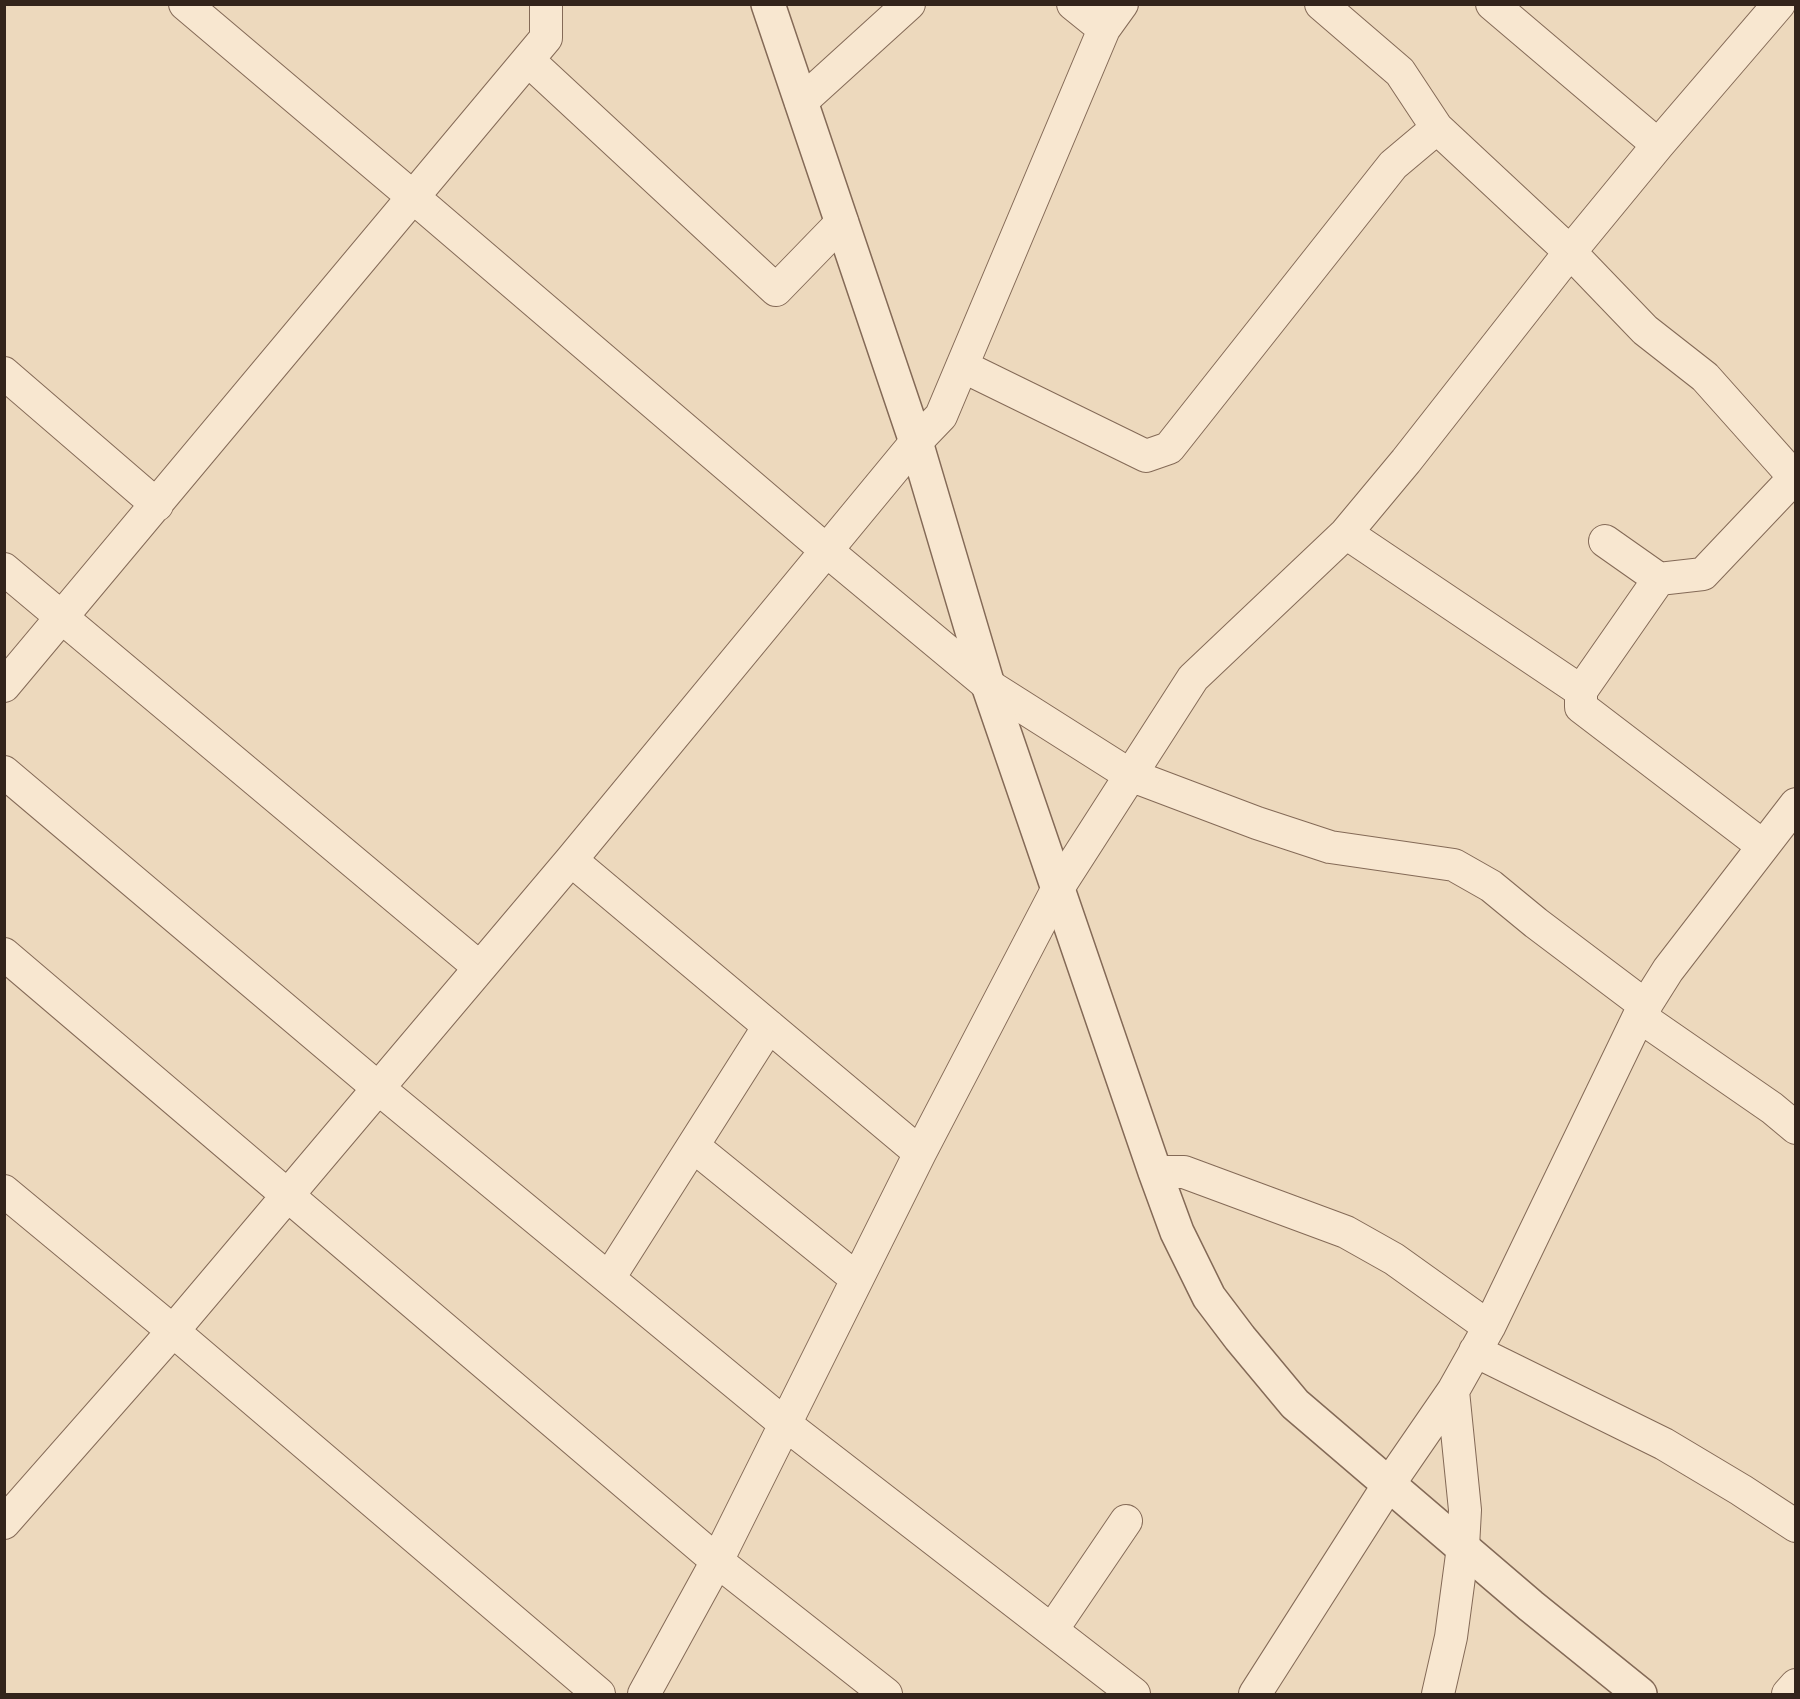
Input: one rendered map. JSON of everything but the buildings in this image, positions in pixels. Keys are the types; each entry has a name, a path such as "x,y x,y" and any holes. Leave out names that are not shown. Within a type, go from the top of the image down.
{"street":[{"path":"185,4 826,551 988,685 1130,776 1257,823 1330,847 1454,866 1491,886 1642,1011 1796,1128"},
{"path":"4,686 546,38 546,4"},
{"path":"768,4 916,442 988,685 1155,1172 1177,1232 1209,1297 1295,1404 1531,1606 1640,1695"},
{"path":"801,102 909,4"},
{"path":"1073,4 1104,29"},
{"path":"4,1523 287,1196 571,860 916,442 941,416 1104,29 1122,4"},
{"path":"1321,4 1400,72 1437,128 1570,252 1645,330 1705,377 1795,478 1703,574 1659,579 1605,541"},
{"path":"1492,4 1658,146"},
{"path":"644,1695 717,1561 920,1153 1058,888 1192,678 1346,534 1570,252 1779,4"},
{"path":"528,60 776,290 842,222"},
{"path":"962,366 1146,456 1169,448 1393,165 1437,128"},
{"path":"4,373 157,505"},
{"path":"1346,534 1581,691"},
{"path":"4,569 479,967"},
{"path":"1659,579 1581,691 1581,707 1763,846"},
{"path":"4,771 378,1088 785,1424 1134,1695"},
{"path":"1255,1695 1389,1484 1453,1391 1482,1339 1642,1011 1668,970 1796,804"},
{"path":"571,860 920,1153"},
{"path":"4,954 717,1561 886,1695"},
{"path":"609,1278 769,1026"},
{"path":"693,1146 857,1279"},
{"path":"1155,1172 1184,1172 1346,1232 1394,1259 1482,1339 1664,1444 1796,1526"},
{"path":"4,1191 599,1695"},
{"path":"1438,1695 1451,1637 1463,1547 1465,1510 1453,1391"},
{"path":"1052,1630 1126,1521"},
{"path":"1788,1695 1796,1685"}]}
